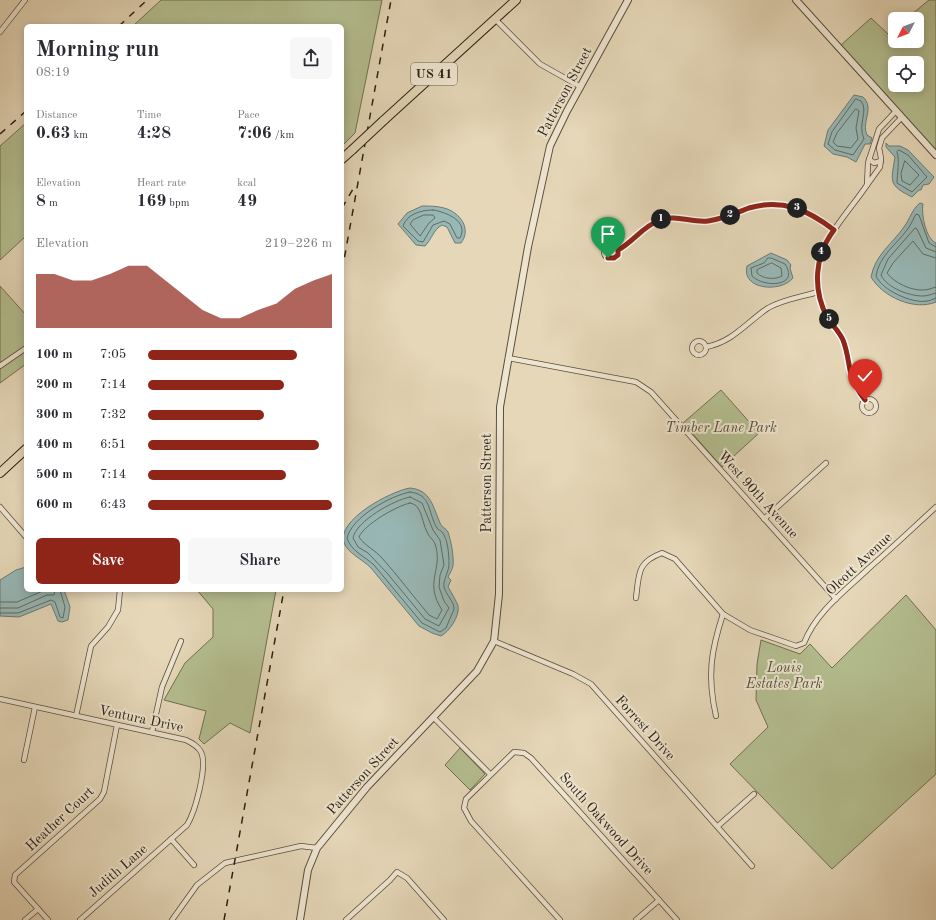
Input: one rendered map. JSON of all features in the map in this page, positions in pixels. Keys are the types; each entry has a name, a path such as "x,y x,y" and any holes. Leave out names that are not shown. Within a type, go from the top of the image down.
{"highway":[{"name":"US 41","path":"344,157 516,0"},
{"path":"0,473 24,451"}],"street":[{"path":"0,32 25,0"},
{"name":"Patterson Street","path":"300,920 308,870 317,848 367,787 477,671 494,641 499,594 500,407 528,247 550,146 628,0"},
{"path":"796,0 936,155"},
{"path":"495,18 540,64 581,87"},
{"path":"865,400 852,376 842,339 827,316 818,292 818,266 824,245 878,171 881,161 878,142 882,124 896,111"},
{"path":"867,185 869,159 878,142 885,133 902,117"},
{"path":"869,159 874,163 881,161"},
{"path":"618,250 646,227 662,219 709,221 762,205 786,205 799,208 810,213 834,230"},
{"path":"706,347 719,343 734,335 769,308 794,297 818,292"},
{"path":"0,366 24,349"},
{"name":"West 90th Avenue","path":"508,358 636,382 651,392 836,599"},
{"path":"764,519 826,463"},
{"path":"0,507 24,535"},
{"name":"Olcott Avenue","path":"722,614 756,632 796,646 804,643 820,616 836,599 936,507"},
{"path":"636,598 638,579 643,563 650,557 662,553 675,559 722,614 714,641 710,675 712,698 716,716"},
{"path":"76,716 91,646 108,626 118,610 120,592"},
{"path":"152,732 162,687 181,641"},
{"name":"Forrest Drive","path":"494,641 574,674 591,684 752,866"},
{"name":"Ventura Drive","path":"0,700 152,732 193,743 201,753 204,760 192,818 187,825 171,839"},
{"path":"24,760 35,707"},
{"path":"433,717 490,774 466,799 464,808 466,814 560,920"},
{"name":"Heather Court","path":"38,909 14,882 15,875 100,799 104,792 117,725"},
{"name":"South Oakwood Drive","path":"490,774 514,752 524,752 677,920"},
{"path":"718,826 754,794"},
{"path":"171,839 194,865"},
{"name":"Judith Lane","path":"80,920 171,839"},
{"path":"172,920 197,886 225,863 301,846 317,848"},
{"path":"346,920 397,872 407,878 444,920"},
{"path":"636,920 659,900"},
{"path":"25,920 38,909 48,920"}],"green space":[{"path":"161,0 382,0 355,133 344,144 344,24 135,24"},
{"path":"929,0 936,0 936,152 841,45 871,18 888,34 888,48 924,48 924,12 914,12"},
{"path":"24,125 24,238 0,260 0,146"},
{"path":"0,286 24,313 24,365 0,383"},
{"name":"Timber Lane Park","path":"721,390 759,433 722,467 683,423"},
{"path":"199,592 276,592 250,733 230,723 204,744 199,739 206,711 164,700 185,663 213,637 213,609"},
{"name":"Louis Estates Park","path":"906,595 936,630 936,774 832,869 730,764 768,727 756,700 757,664 761,640 800,654 810,644 832,668"},
{"path":"460,748 485,774 470,790 445,765"}],"water":[{"path":"854,95 863,97 866,101 868,110 866,130 867,135 872,138 870,144 865,144 856,162 847,157 833,154 824,146 828,130"},
{"path":"886,143 889,146 900,146 908,150 934,177 929,184 923,185 921,190 919,190 912,197 895,186 893,182 892,177 895,157 886,147"},
{"path":"920,203 923,204 925,226 929,237 936,243 936,302 918,305 891,296 883,291 871,277 876,262 904,227 915,208"},
{"path":"422,206 436,206 455,213 463,222 465,227 464,238 461,243 455,243 447,227 442,225 437,229 425,246 416,245 398,224 407,213"},
{"path":"771,253 787,260 791,265 790,268 793,278 780,286 763,287 750,280 747,274 747,266"},
{"path":"410,488 423,492 430,500 442,527 448,532 451,544 453,566 448,577 451,580 448,587 457,603 458,610 456,619 441,636 419,626 371,568 352,553 344,543 344,534 348,525 356,516 379,501 401,490"},
{"path":"24,568 24,592 65,592 70,607 68,620 62,622 58,621 51,604 19,617 0,616 0,580 16,570"}],"railway":[{"path":"121,24 147,0"},
{"path":"344,260 391,0"},
{"path":"0,134 24,113"},
{"path":"344,205 353,189"},
{"path":"224,920 284,592"}],"route":[{"path":"608,258 612,259 616,257 618,255 618,250 624,247 646,227 662,219 668,218 700,222 709,221 750,208 773,204 799,208 810,213 834,230 824,245 820,255 818,266 818,292 827,316 842,339 855,384 865,400"}]}
